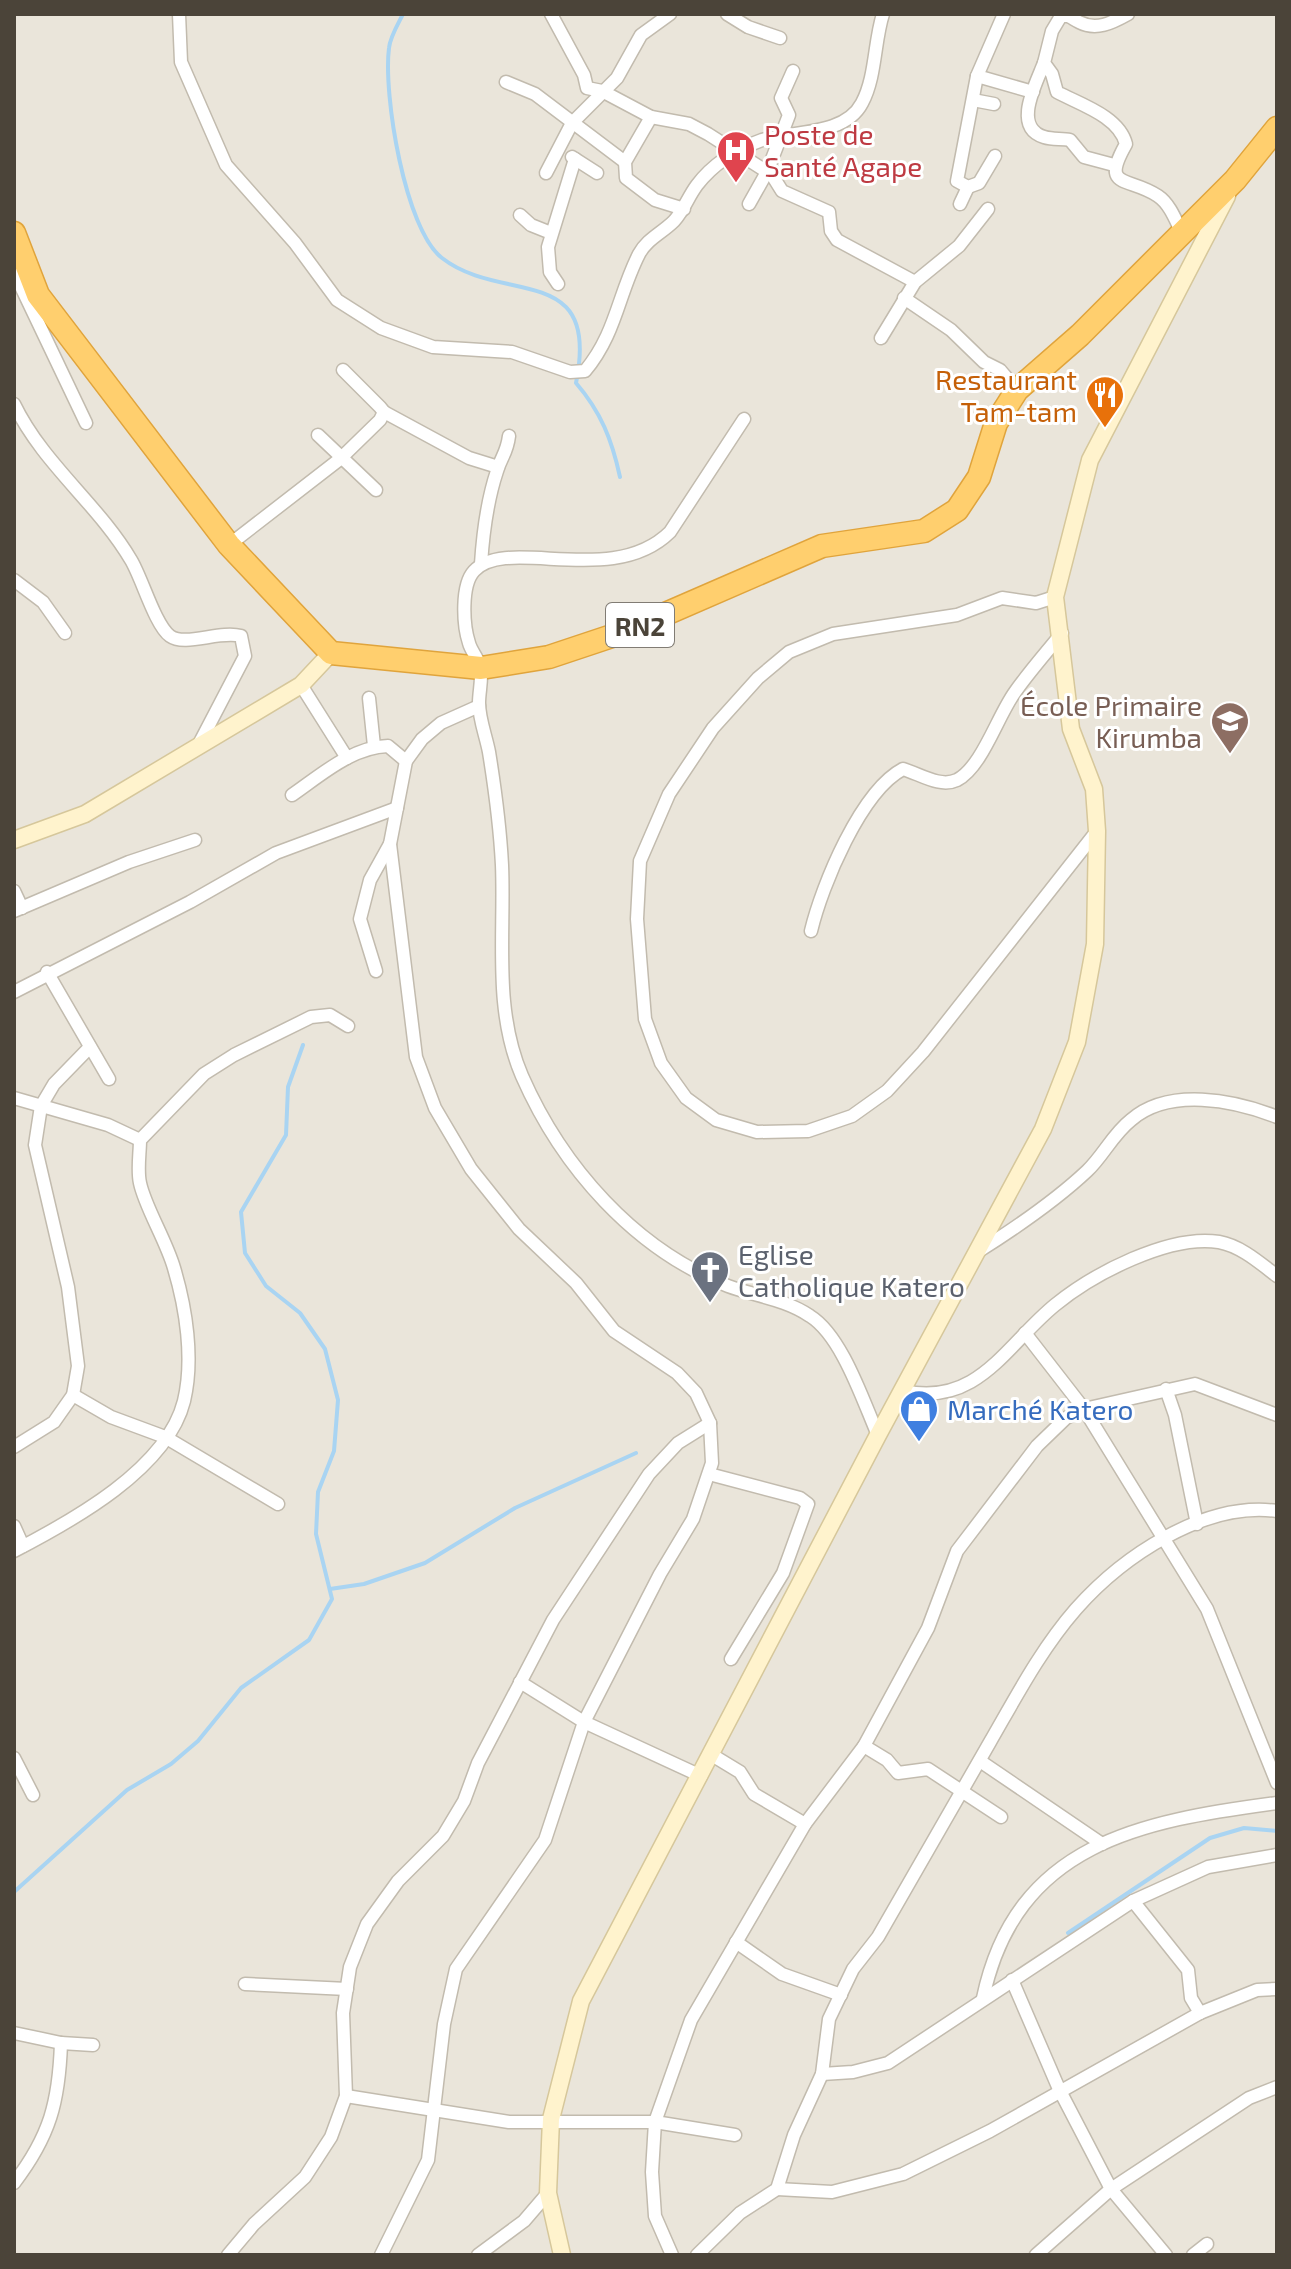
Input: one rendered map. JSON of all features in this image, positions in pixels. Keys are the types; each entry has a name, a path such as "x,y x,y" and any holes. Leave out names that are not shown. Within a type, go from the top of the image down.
{"highway":[{"name":"RN2","path":"331,653 481,668 549,657 624,632 822,546 924,531 957,510 979,477 996,423 1017,390 1080,335 1235,180 1277,128"},
{"path":"14,233 38,295 229,545 331,653"}],"street":[{"path":"179,14 181,62 226,165 295,243 337,300 381,328 433,347 512,352 570,372 585,371 606,342 639,253 684,209 695,187 713,168 738,150 833,125 849,118 861,106 868,89 875,38 883,14"},
{"path":"551,14 584,75 587,88 602,91 651,117 689,124 738,150 767,172 782,191 829,212 831,231 837,240 915,282"},
{"path":"546,173 572,123 625,69 641,35 670,14"},
{"path":"727,14 748,27 780,38"},
{"path":"968,187 956,179 962,170 977,76 1004,14"},
{"path":"1114,165 1084,157 1070,140 1043,137 1030,128 1026,117 1052,31 1061,16 1070,15 1092,27 1112,23 1128,14"},
{"path":"1044,63 1052,74 1057,92 1079,101 1112,123 1125,138 1126,144 1114,165"},
{"path":"749,204 782,137 789,115 782,93 793,71"},
{"path":"977,76 1033,92"},
{"path":"506,82 535,94 625,162"},
{"path":"973,100 994,104"},
{"path":"651,117 625,162 626,178 635,188 684,209"},
{"path":"559,148 597,173"},
{"path":"960,204 968,187 984,178 995,156"},
{"path":"558,284 550,272 548,247 575,159"},
{"path":"1114,165 1121,180 1160,197 1182,233"},
{"path":"562,2255 548,2193 551,2119 581,2001 878,1435 1043,1129 1077,1042 1095,944 1097,831 1094,789 1071,729 1062,633 1055,597 1090,460 1235,180"},
{"path":"881,338 915,282 959,246 988,209"},
{"path":"520,215 531,225 551,233"},
{"path":"14,272 86,423"},
{"path":"904,298 951,330 984,362 1000,370 1017,390"},
{"path":"343,370 384,412 469,458 498,467"},
{"path":"14,404 46,455 113,530 135,565 165,632 180,640 231,633 241,636 245,656 198,746"},
{"path":"229,545 340,459 384,412"},
{"path":"481,564 545,557 606,562 659,544 675,525 700,482 744,419"},
{"path":"318,435 376,490"},
{"path":"509,436 506,456 498,467 485,522 481,564 465,583 468,643 481,668 479,706 497,807 502,867 500,961 508,1024 520,1073 544,1121 579,1171 632,1230 670,1259 729,1286 777,1300 812,1317 834,1342 878,1435"},
{"path":"14,580 43,602 65,633"},
{"path":"1055,597 1036,603 1002,598 957,615 833,634 789,652 758,678 713,728 669,794 640,861 637,919 645,1019 661,1063 686,1098 716,1120 757,1132 808,1131 852,1116 887,1091 923,1052 1097,831"},
{"path":"811,931 820,893 871,797 889,777 903,769 941,783 956,780 974,766 1009,701 1062,633"},
{"path":"14,840 85,814 301,685 331,653"},
{"path":"301,685 347,758"},
{"path":"369,698 374,746"},
{"path":"381,2255 428,2160 444,2024 456,1969 545,1840 584,1722 660,1574 693,1519 709,1474 710,1423 696,1393 677,1373 614,1331 576,1283 519,1229 471,1169 435,1108 416,1057 390,844 406,761 422,739 441,723 479,706"},
{"path":"292,795 347,758 374,746 388,746 406,761"},
{"path":"14,992 47,972 190,902 276,853 397,808"},
{"path":"14,891 18,910 129,862 195,840"},
{"path":"376,971 360,919 370,880 390,844"},
{"path":"47,972 109,1079"},
{"path":"14,1526 19,1548 70,1522 126,1484 165,1437 184,1403 188,1362 182,1295 165,1237 140,1183 140,1140 196,1082 234,1055 311,1017 330,1015 348,1026"},
{"path":"14,1447 54,1422 73,1395 78,1366 68,1287 35,1145 41,1106 54,1084 90,1047"},
{"path":"14,1098 108,1125 140,1140"},
{"path":"979,1251 1021,1225 1089,1169 1132,1118 1158,1105 1183,1098 1255,1109 1277,1117"},
{"path":"904,1391 927,1396 949,1393 969,1384 1056,1304 1093,1279 1146,1254 1185,1243 1220,1242 1253,1257 1277,1276"},
{"path":"1025,1333 1084,1409 1207,1609 1277,1783"},
{"path":"672,2255 655,2216 652,2172 655,2122 691,2020 805,1824 864,1746 928,1628 957,1551 1037,1446 1066,1418 1084,1409 1195,1384 1209,1386 1277,1415"},
{"path":"1166,1389 1175,1415 1197,1524"},
{"path":"73,1395 111,1417 165,1437 278,1504"},
{"path":"228,2255 254,2224 305,2177 331,2137 346,2096 343,2013 350,1967 367,1924 398,1881 443,1836 464,1801 478,1763 553,1620 649,1474 678,1443 710,1423"},
{"path":"709,1474 800,1498 808,1504 783,1573 731,1659"},
{"path":"777,2189 794,2135 822,2074 829,2019 841,1995 1036,1664 1075,1610 1102,1582 1164,1539 1214,1517 1277,1511"},
{"path":"783,1573 801,1583"},
{"path":"520,1682 584,1722 701,1776"},
{"path":"864,1746 887,1760 898,1773 928,1769 1001,1817"},
{"path":"712,1755 740,1772 754,1794 805,1824"},
{"path":"980,1761 1102,1844"},
{"path":"16,1766 33,1795"},
{"path":"983,1998 989,1967 1021,1903 1042,1881 1102,1844 1149,1825 1190,1814 1277,1803"},
{"path":"822,2074 853,2072 888,2063 1133,1901 1208,1867 1277,1855"},
{"path":"1133,1901 1188,1970 1191,1998 1200,2013"},
{"path":"736,1942 782,1974 841,1995"},
{"path":"1012,1980 1059,2089 1111,2189 1166,2255"},
{"path":"245,1984 347,1989"},
{"path":"697,2255 740,2213 777,2189 832,2192 903,2174 990,2131 1059,2089 1200,2013 1257,1990 1277,1989"},
{"path":"14,2033 61,2043 93,2045"},
{"path":"14,2183 48,2129 60,2091 61,2043"},
{"path":"1036,2255 1111,2189 1249,2098 1277,2087"},
{"path":"346,2096 509,2122 551,2119 655,2122 735,2135"},
{"path":"478,2255 524,2221 548,2193"},
{"path":"1193,2255 1207,2244"}],"shaded area":[{"path":"14,14 1277,14 1277,2255 14,2255"}],"waterway":[{"path":"403,14 390,44 388,69 399,160 417,220 429,243 442,258 466,272 541,292 560,302 574,319 580,345 576,383 604,427 620,477"},
{"path":"14,1892 127,1790 171,1764 198,1741 241,1688 309,1640 332,1599 316,1534 318,1492 334,1451 338,1400 325,1349 300,1313 266,1286 245,1253 241,1212 286,1135 288,1087 303,1045"},
{"path":"330,1589 364,1584 425,1563 515,1508 636,1453"},
{"path":"1068,1933 1210,1838 1244,1828 1277,1831"}],"place":[{"name":"Poste de Santé Agape","path":"736,184"},
{"name":"Restaurant Tam-tam","path":"1105,429"},
{"name":"École Primaire Kirumba","path":"1230,755"},
{"name":"Eglise Catholique Katero","path":"710,1304"},
{"name":"Marché Katero","path":"919,1443"}]}
